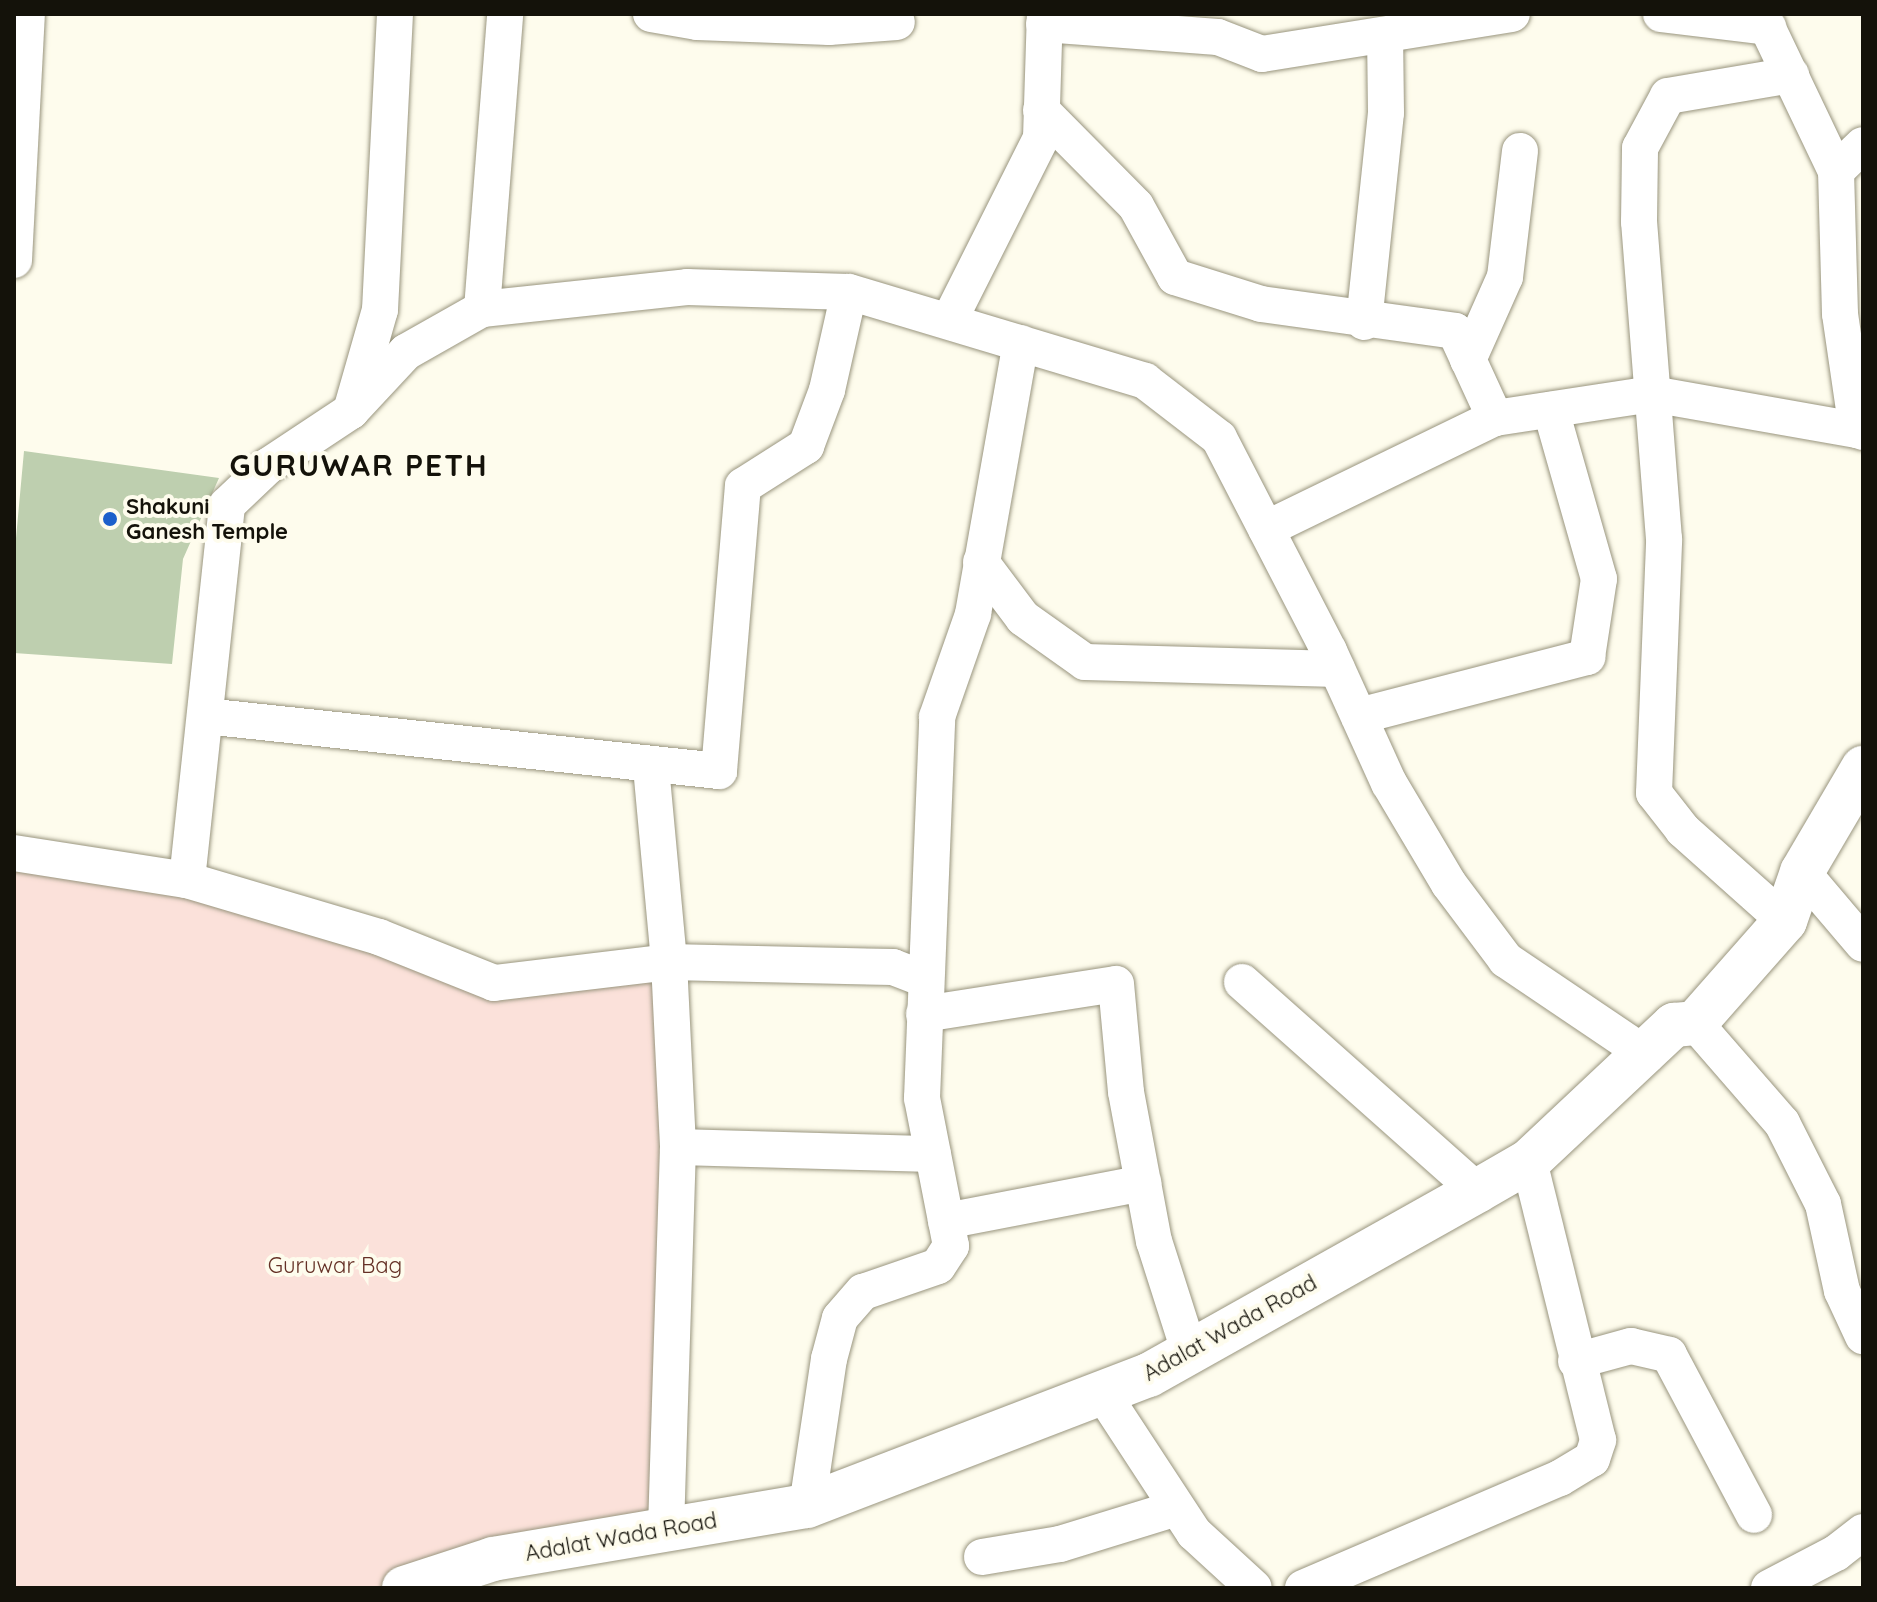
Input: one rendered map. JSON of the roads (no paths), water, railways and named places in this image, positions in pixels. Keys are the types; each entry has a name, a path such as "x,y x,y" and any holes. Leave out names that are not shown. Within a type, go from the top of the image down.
{"main road":[{"name":"Adalat Wada Road","path":"404,1588 493,1559 666,1527 807,1506 1103,1394 1189,1351 1477,1191 1529,1161 1647,1055 1674,1025 1695,1023 1785,921 1802,872 1863,768"}],"street":[{"path":"14,260 27,14"},
{"path":"351,411 380,310 395,14"},
{"path":"482,309 505,14"},
{"path":"651,14 697,22 829,27 897,22"},
{"path":"949,321 1041,138 1044,19 1218,37 1262,54 1385,36 1438,20 1512,14"},
{"path":"1266,529 1495,418 1652,394 1860,431 1840,314 1836,171 1765,20 1661,14"},
{"path":"1364,322 1386,113 1385,36"},
{"path":"1785,921 1683,830 1654,793 1664,539 1639,222 1640,148 1668,96 1791,75"},
{"path":"1041,110 1136,206 1175,277 1261,304 1364,322 1455,331 1495,418"},
{"path":"1836,171 1863,145"},
{"path":"1468,360 1505,277 1520,151"},
{"path":"187,880 227,505 268,466 351,411 406,352 482,309 687,287 849,292 1145,381 1219,438 1337,669 1389,783 1449,884 1506,960 1647,1055"},
{"path":"205,716 651,767 719,771 743,486 806,446 827,390 849,292"},
{"path":"807,1506 840,1318 877,1284 938,1266 951,1246 922,1098 937,717 973,614 1021,343"},
{"path":"1359,716 1587,657 1599,579 1551,410"},
{"path":"981,562 1023,618 1085,662 1337,669"},
{"path":"651,767 669,962 678,1147 666,1527"},
{"path":"14,853 187,880 379,937 494,983 669,962 893,967 925,997 1116,984 1126,1092 1154,1241 1189,1351"},
{"path":"1802,872 1863,944"},
{"path":"1242,982 1477,1191"},
{"path":"1695,1023 1782,1123 1823,1204 1842,1291 1863,1336"},
{"path":"678,1147 933,1154"},
{"path":"1303,1588 1560,1478 1592,1459 1598,1440 1529,1161"},
{"path":"946,1221 1143,1183"},
{"path":"1576,1361 1631,1346 1669,1355 1754,1515"},
{"path":"1103,1394 1194,1533 1254,1588"},
{"path":"982,1557 1060,1544 1177,1508"},
{"path":"1769,1588 1836,1553 1863,1532"}],"place":[{"name":"Shakuni Ganesh Temple","path":"110,519"}],"district":[{"name":"GURUWAR PETH","path":"359,465"}],"park label":[{"name":"Guruwar Bag","path":"335,1266"}]}
